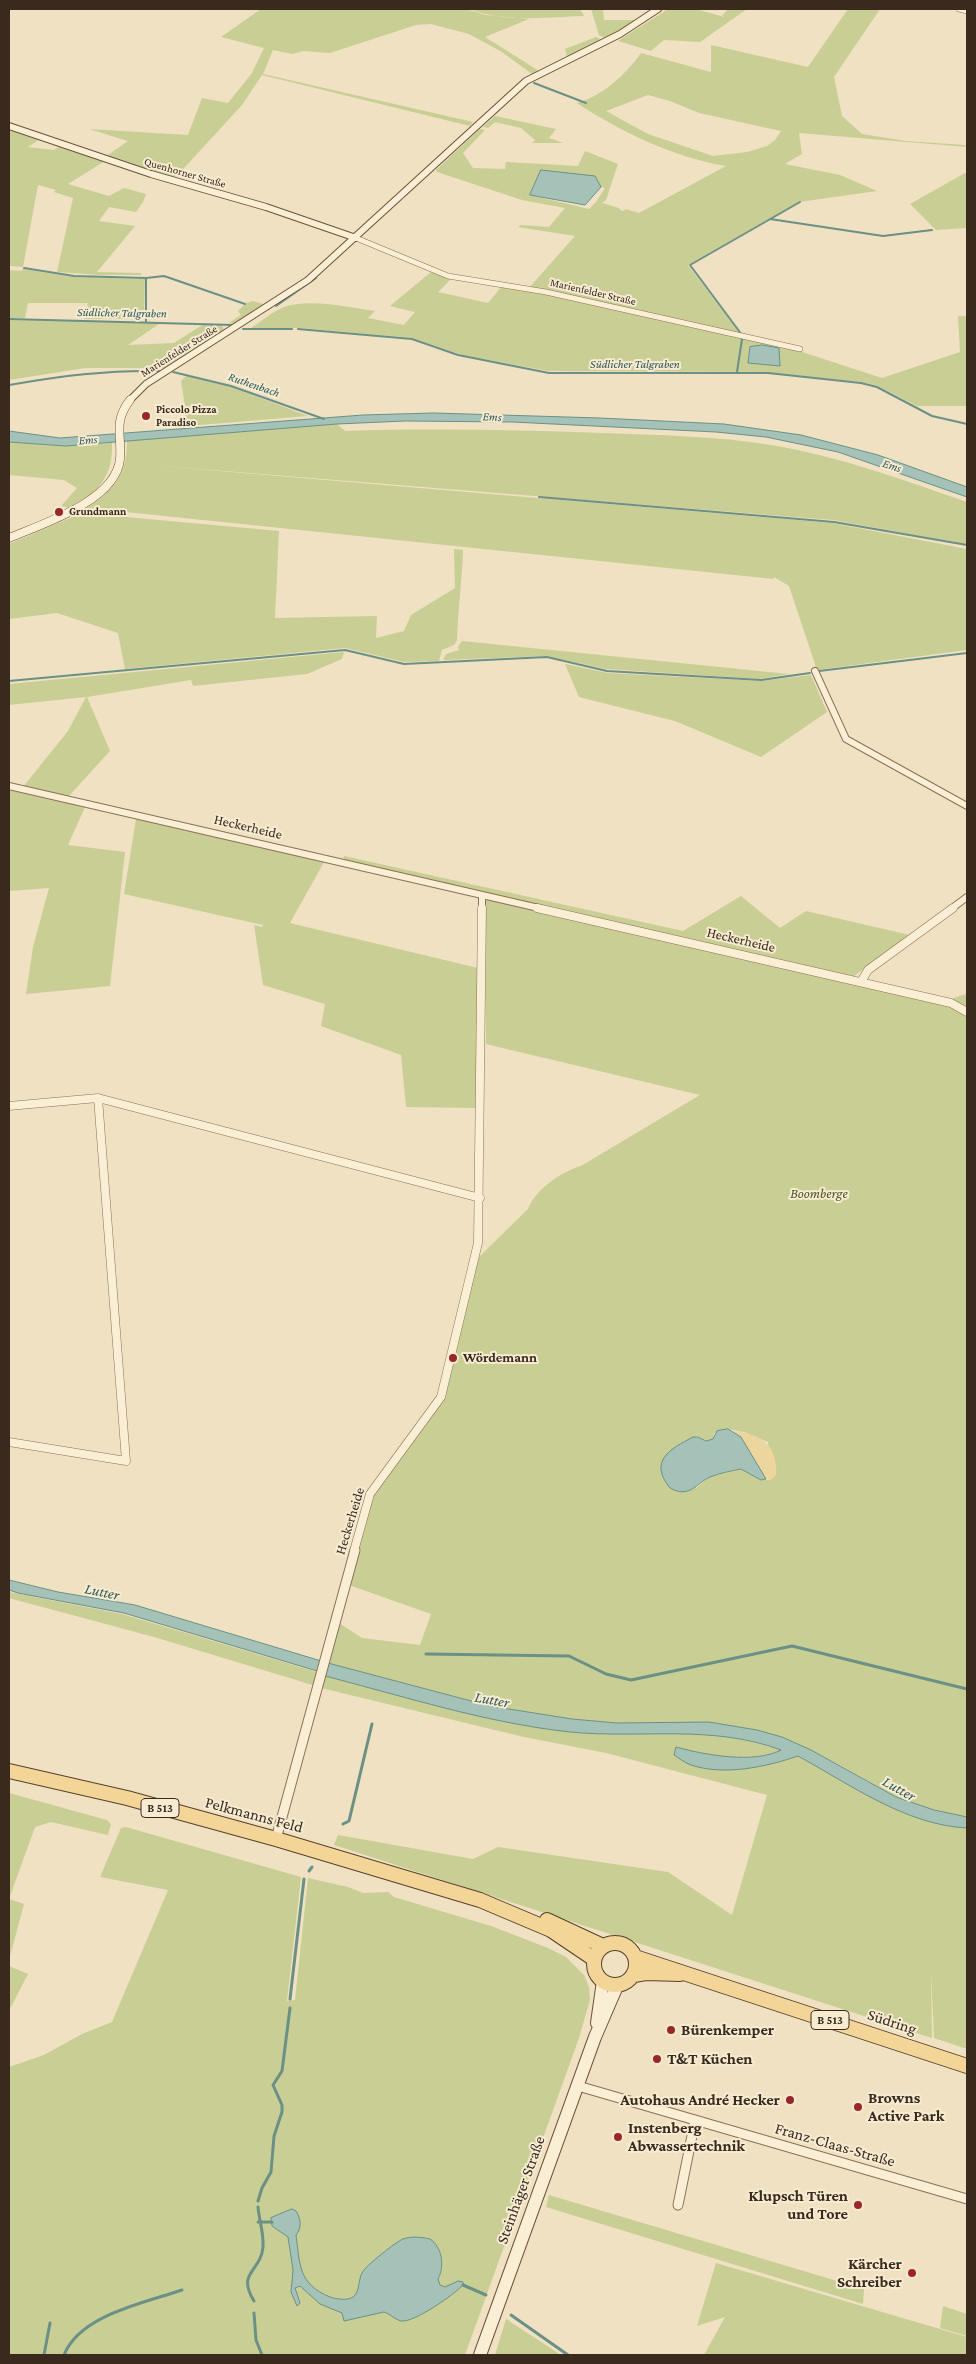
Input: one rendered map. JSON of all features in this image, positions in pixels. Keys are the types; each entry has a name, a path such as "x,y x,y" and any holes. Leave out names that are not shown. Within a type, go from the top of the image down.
{"main road":[{"name":"Marienfelder Straße","path":"9,538 70,511 94,496 109,482 117,469 120,445 118,430 122,412 130,400 146,384 299,288 526,81 620,34 658,9"},
{"name":"Quenhorner Straße","path":"9,126 151,174 266,206 356,238"},
{"name":"Pelkmanns Feld","path":"9,1770 126,1798 276,1839 487,1903 551,1930 594,1958"},
{"name":"Pelkmanns Feld","path":"487,1903 506,1906 536,1916 603,1946"},
{"path":"612,1943 621,1944 630,1949 635,1957 637,1963 634,1975 627,1982 617,1986 603,1981 597,1975 594,1958 603,1946 612,1943"},
{"name":"Südring","path":"635,1957 967,2066"},
{"name":"Südring","path":"634,1975 646,1973 692,1975"},
{"name":"Steinhäger Straße","path":"595,2037 603,1981"},
{"name":"Steinhäger Straße","path":"480,2355 595,2037 617,1986"}],"street":[{"path":"959,9 967,11"},
{"name":"Marienfelder Straße","path":"356,238 448,276 546,292 800,349"},
{"path":"814,671 846,739 967,806"},
{"name":"Heckerheide","path":"9,786 861,982"},
{"name":"Heckerheide","path":"276,1839 370,1494 441,1397 478,1243 482,896"},
{"path":"967,897 868,970 861,982 951,1004 967,1012"},
{"path":"9,1106 98,1098 480,1198"},
{"path":"9,1442 126,1461 98,1098"},
{"name":"Franz-Claas-Straße","path":"578,2086 967,2199"},
{"path":"678,2206 695,2121"}],"green space":[{"path":"261,9 466,9 486,15 529,19 485,37 539,71 532,74 502,52 469,34 431,24 416,25 330,53 303,51 292,54 273,50 263,74 473,122 470,126 262,75 242,105 174,179 105,157 128,141 89,129 188,135 202,98 228,103 252,73 264,48 221,37"},
{"path":"470,9 580,9 584,16 512,18"},
{"path":"591,9 603,9 604,20 636,20 606,39 599,35"},
{"path":"668,9 699,10 728,18 722,16 727,10 722,9 747,9 700,42 664,40 651,51 618,41"},
{"path":"848,9 880,9 834,77 842,116 862,134 906,141 965,145 967,147 799,133 802,154 785,164 840,175 877,191 799,202 688,265 741,335 529,288 575,236 518,227 521,225 549,227 565,208 522,200 437,172 436,170 480,129 485,130 463,153 473,168 505,169 506,162 578,166 585,151 618,164 606,200 602,203 619,208 620,210 624,211 625,209 639,213 726,166 667,150 648,142 611,124 577,103 605,90 628,69 641,53 711,72 711,45 808,67","holes":["648,95 670,101 699,113 781,131 775,140 767,146 747,152 713,156 648,134 606,111","595,176 601,187 605,188 589,209 530,195"]},
{"path":"596,37 602,40 567,57 565,49"},
{"path":"495,116 556,129 549,138 563,143 532,143 535,140 521,128 495,122 488,128 483,127"},
{"path":"9,128 40,139 28,147 54,150 60,146 105,161 68,184 109,196 124,188 146,194 136,212 109,207 99,221 135,226 97,272 141,273 141,275 57,272 73,198 54,192 56,190 38,185 23,267 9,266"},
{"path":"965,173 967,175 967,228 936,230 910,204"},
{"path":"23,269 73,277 145,279 144,319 84,319 88,303 28,303 25,318 9,318 9,270 22,271"},
{"path":"431,272 452,278 438,292 488,303 502,286 528,290 799,351 882,378 960,352 958,316 967,316 967,406 917,406 878,386 862,382 760,372 548,371 462,355 413,338 300,328 251,328 284,307 304,303 329,304 375,311 368,318 404,325 415,312 390,306"},
{"path":"253,301 266,305 236,324 229,323 241,315 238,311 246,303"},
{"path":"9,320 162,322 128,345 174,343 204,324 222,325 224,331 165,368 85,368 9,380"},
{"path":"186,376 229,386 308,416 188,426 181,381"},
{"path":"337,424 345,431 474,430 570,432 686,436 771,445 821,455 871,469 967,502 967,545 833,520 137,464 832,523 967,549 967,650 817,670 789,586 774,577 774,579 87,508 105,495 117,481 125,463 127,441"},
{"path":"9,442 66,446 112,443 112,455 107,474 96,490 69,508 61,506 77,488 64,480 9,475"},
{"path":"82,513 279,531 275,618 377,616 376,638 404,631 411,615 455,588 454,549 463,550 457,640 454,645 442,650 439,661 404,662 345,648 125,669 118,633 57,613 9,619 9,544"},
{"path":"462,641 789,674 759,679 606,669 547,656 443,660 446,654 459,650 458,647"},
{"path":"344,652 342,659 307,674 193,686 191,680 87,697 110,751 68,797 23,787 68,731 86,697 9,705 9,684"},
{"path":"565,664 608,673 761,681 811,675 827,712 761,757 675,721 579,697"},
{"path":"9,790 85,807 68,845 125,852 110,986 26,994 33,947 49,888 9,891"},
{"path":"136,819 324,862 290,923 478,968 477,1108 406,1107 401,1055 321,1026 325,1004 263,985 254,925 262,927 263,925 124,894"},
{"name":"Boomberge","path":"344,856 683,931 741,896 780,928 806,911 910,935 846,982 936,1004 967,994 967,1817 934,1810 896,1797 838,1764 782,1737 572,1719 490,1706 328,1663 339,1623 362,1638 420,1645 431,1614 349,1585 373,1495 443,1399 478,1258 528,1209 537,1195 550,1182 566,1172 581,1166 700,1095 486,1044 485,895 343,861","holes":["728,1429 744,1432 768,1442 770,1480 761,1480 741,1469 709,1477 696,1488 696,1436 708,1440 713,1439 714,1433"]},
{"path":"9,1592 122,1614 317,1672 316,1686 154,1637 9,1598"},
{"path":"325,1676 476,1714 568,1731 603,1734 690,1733 736,1738 782,1750 758,1757 744,1758 716,1756 677,1747 674,1755 776,1763 798,1756 903,1813 967,1828 967,2049 934,2038 931,1971 932,2038 334,1845 338,1835 473,1859 498,1847 668,1872 732,1915 767,1795 606,1753 524,1737 321,1688"},
{"path":"9,1793 107,1820 111,1824 108,1835 51,1822 35,1827 9,1899"},
{"path":"126,1827 301,1877 287,2001 295,2000 308,1878 348,1887 363,1893 388,1892 394,1897 491,1926 566,1957 584,1975 589,1987 590,2000 579,2038 465,2355 9,2355 9,2067 44,2055 82,2034 112,2022 168,1890 100,1877 121,1828"},
{"path":"9,1899 24,1904 9,1960"},
{"path":"9,1966 28,1974 11,2007 9,2007"},
{"path":"549,2195 864,2289 863,2304 546,2207"},
{"path":"716,2263 967,2337 967,2355 704,2355 725,2317 697,2326"},
{"path":"943,2306 967,2314 967,2336 940,2328"},
{"path":"506,2319 561,2355 495,2355"}],"sand":[{"path":"731,1431 756,1436 768,1445 775,1458 776,1475 774,1478 766,1479 741,1437"}],"water":[{"path":"541,170 595,176 601,187 585,205 530,195"},
{"path":"762,345 779,348 780,366 748,363 750,347"},
{"name":"Ems","path":"434,413 724,424 801,435 878,455 967,487 967,497 838,452 766,437 716,432 512,422 405,421 337,424 66,446 9,442 9,431 60,438 363,415"},
{"path":"728,1429 741,1437 766,1479 761,1480 741,1469 710,1477 688,1491 677,1491 670,1488 661,1470 662,1463 670,1451 693,1437 706,1441 713,1439 717,1431"},
{"path":"9,1580 58,1592 135,1605 328,1663 490,1706 572,1719 617,1723 709,1722 757,1730 782,1737 811,1750 896,1797 934,1810 967,1817 967,1828 922,1820 901,1812 879,1802 798,1756 759,1767 717,1770 691,1765 674,1755 676,1747 729,1757 757,1757 781,1750 755,1742 729,1737 702,1735 570,1732 477,1716 325,1676 317,1671 124,1613 18,1593 9,1590"},
{"path":"292,2209 296,2211 300,2220 300,2226 296,2235 302,2272 312,2286 330,2297 345,2299 353,2297 357,2292 364,2270 394,2244 410,2237 430,2239 434,2242 440,2252 442,2263 438,2279 440,2285 445,2287 458,2281 463,2282 463,2285 434,2307 415,2317 401,2321 384,2312 344,2321 342,2313 320,2304 300,2286 295,2288 300,2303 297,2306 291,2292 293,2270 288,2237 272,2226 271,2218"}],"waterway":[{"path":"534,83 586,103"},
{"path":"770,219 800,202"},
{"path":"742,335 690,265 770,219"},
{"path":"770,219 883,236 932,230"},
{"path":"24,268 74,276 146,278"},
{"path":"146,278 164,276 245,304"},
{"path":"146,278 146,321"},
{"path":"276,306 316,278"},
{"name":"Südlicher Talgraben","path":"9,319 234,325"},
{"name":"Südlicher Talgraben","path":"243,329 292,329"},
{"name":"Südlicher Talgraben","path":"298,329 412,339 458,355 549,373 768,373 861,383 877,387 932,416 967,424"},
{"path":"737,372 742,339"},
{"name":"Ruthenbach","path":"9,385 84,374 159,371"},
{"name":"Ruthenbach","path":"173,372 231,386 324,419"},
{"path":"539,497 834,522 967,545"},
{"path":"9,681 345,650 404,664 547,657 607,671 761,680 810,673"},
{"path":"819,671 967,653"},
{"path":"426,1654 569,1656 606,1674 631,1680 792,1646 967,1689"},
{"path":"343,1824 349,1821 372,1724"},
{"path":"309,1871 312,1867"},
{"path":"290,1999 304,1879"},
{"path":"258,2201 262,2188 271,2172 274,2136 282,2112 282,2105 273,2085 282,2071 290,2008"},
{"path":"258,2207 260,2222"},
{"path":"254,2301 249,2291 248,2278 258,2262 263,2247 260,2222"},
{"path":"260,2222 272,2222"},
{"path":"463,2285 486,2295"},
{"path":"64,2355 72,2341 98,2320 115,2312 182,2290"},
{"path":"254,2313 256,2340 262,2355"},
{"path":"511,2315 568,2355"},
{"path":"44,2355 50,2323"}],"place":[{"name":"Piccolo Pizza Paradiso","path":"146,416"},
{"name":"Grundmann","path":"59,512"},
{"name":"Wördemann","path":"453,1358"},
{"name":"Bürenkemper","path":"671,2030"},
{"name":"T&T Küchen","path":"657,2059"},
{"name":"Autohaus André Hecker","path":"790,2100"},
{"name":"Browns Active Park","path":"858,2107"},
{"name":"Instenberg Abwassertechnik","path":"618,2137"},
{"name":"Klupsch Türen und Tore","path":"858,2205"},
{"name":"Kärcher Schreiber","path":"912,2273"}],"water label":[{"name":"Lutter","path":"102,1592"},
{"name":"Lutter","path":"492,1700"},
{"name":"Lutter","path":"899,1789"}]}
